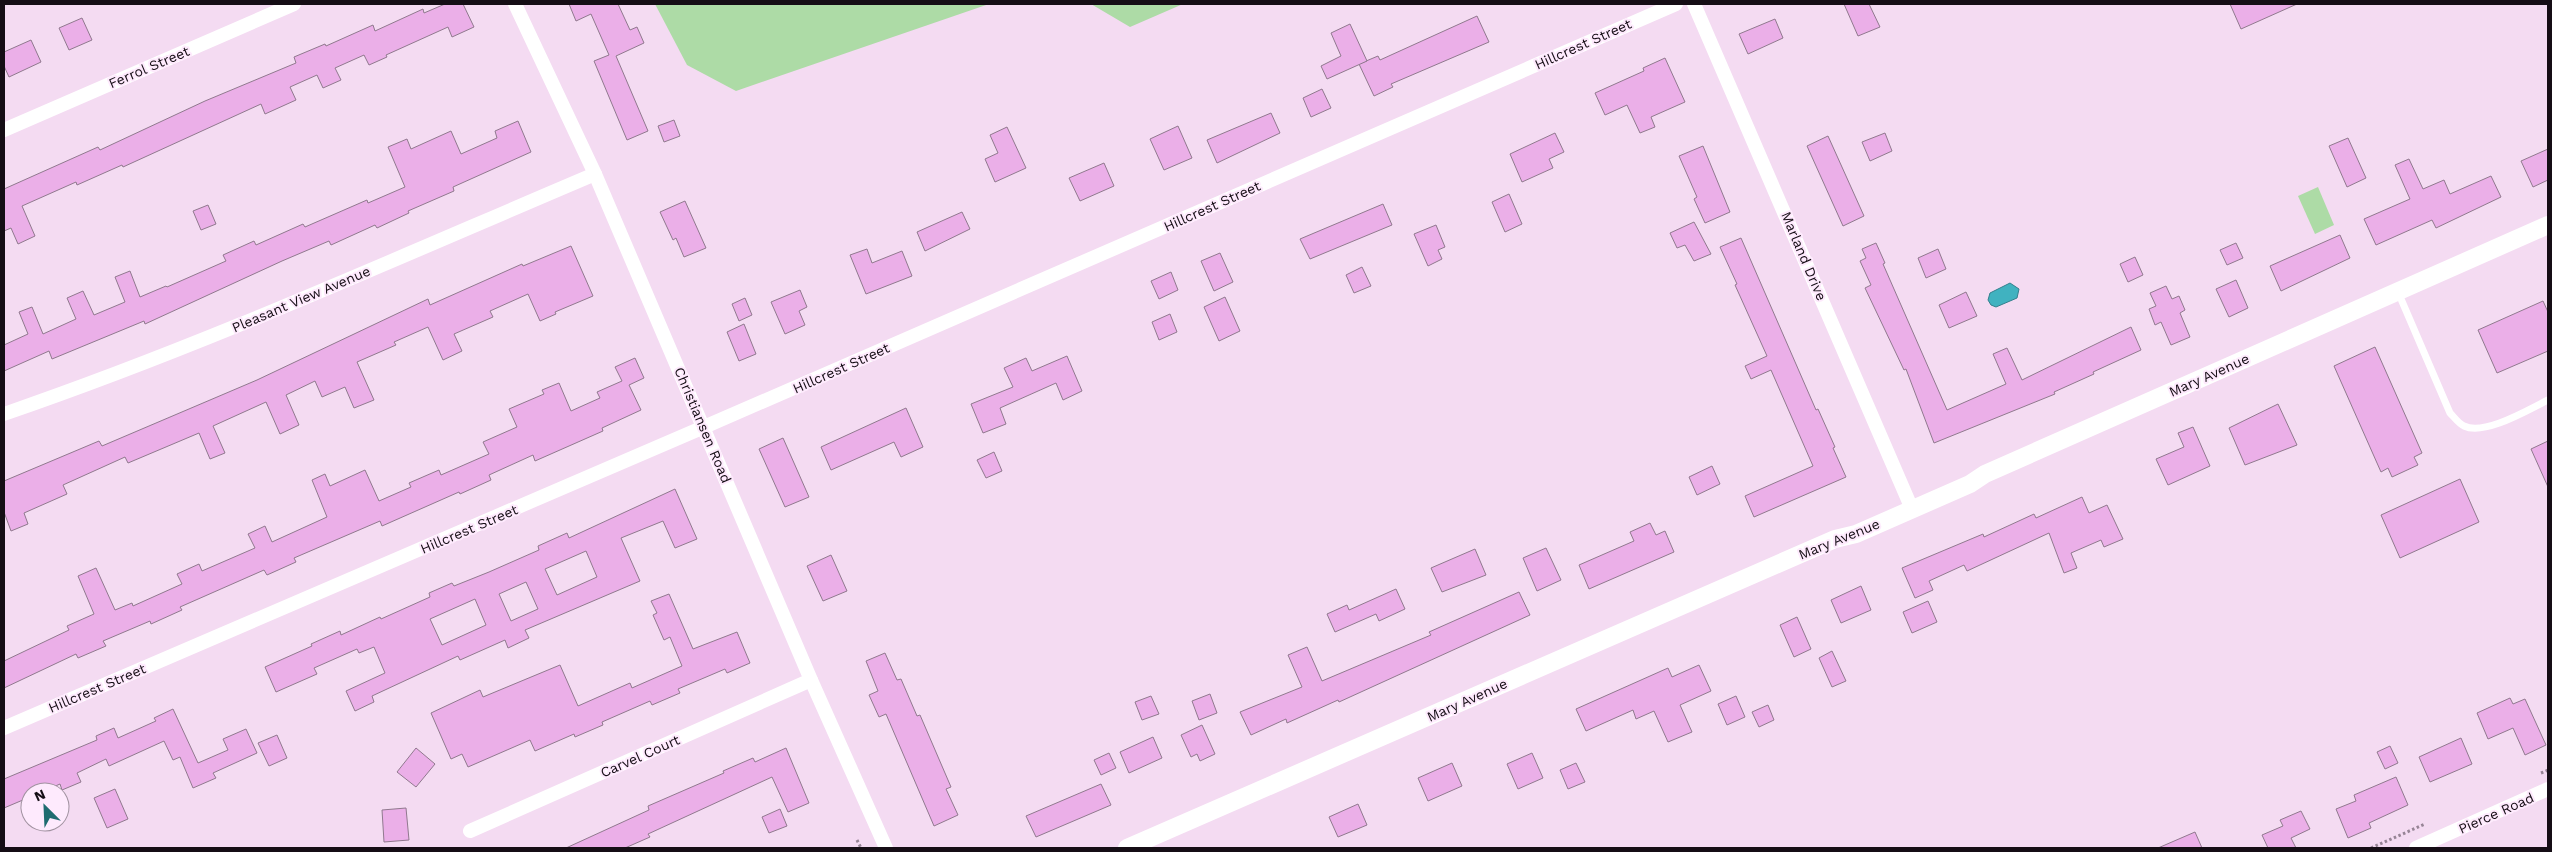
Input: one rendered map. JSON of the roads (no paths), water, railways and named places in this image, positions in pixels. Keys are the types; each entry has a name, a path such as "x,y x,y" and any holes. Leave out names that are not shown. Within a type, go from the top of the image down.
{"street":[{"name":"Ferrol Street","path":"4,130 294,4"},
{"name":"Christiansen Road","path":"515,4 595,174 811,680 886,848"},
{"name":"Hillcrest Street","path":"4,728 704,427 1676,4"},
{"name":"Marland Drive","path":"1694,4 1912,509"},
{"name":"Pleasant View Avenue","path":"4,414 83,387 188,347 595,174"},
{"name":"Mary Avenue","path":"1127,848 1835,539 1856,534 1970,484 1985,474 2548,225"},
{"name":"Carvel Court","path":"470,831 811,680"},
{"name":"Pierce Road","path":"2416,848 2548,789"}],"lane":[{"path":"2398,292 2450,413 2463,426 2473,428 2489,427 2548,400"}],"water":[{"path":"2010,283 2019,289 2017,298 1996,307 1991,305 1988,300 1990,293"}]}
